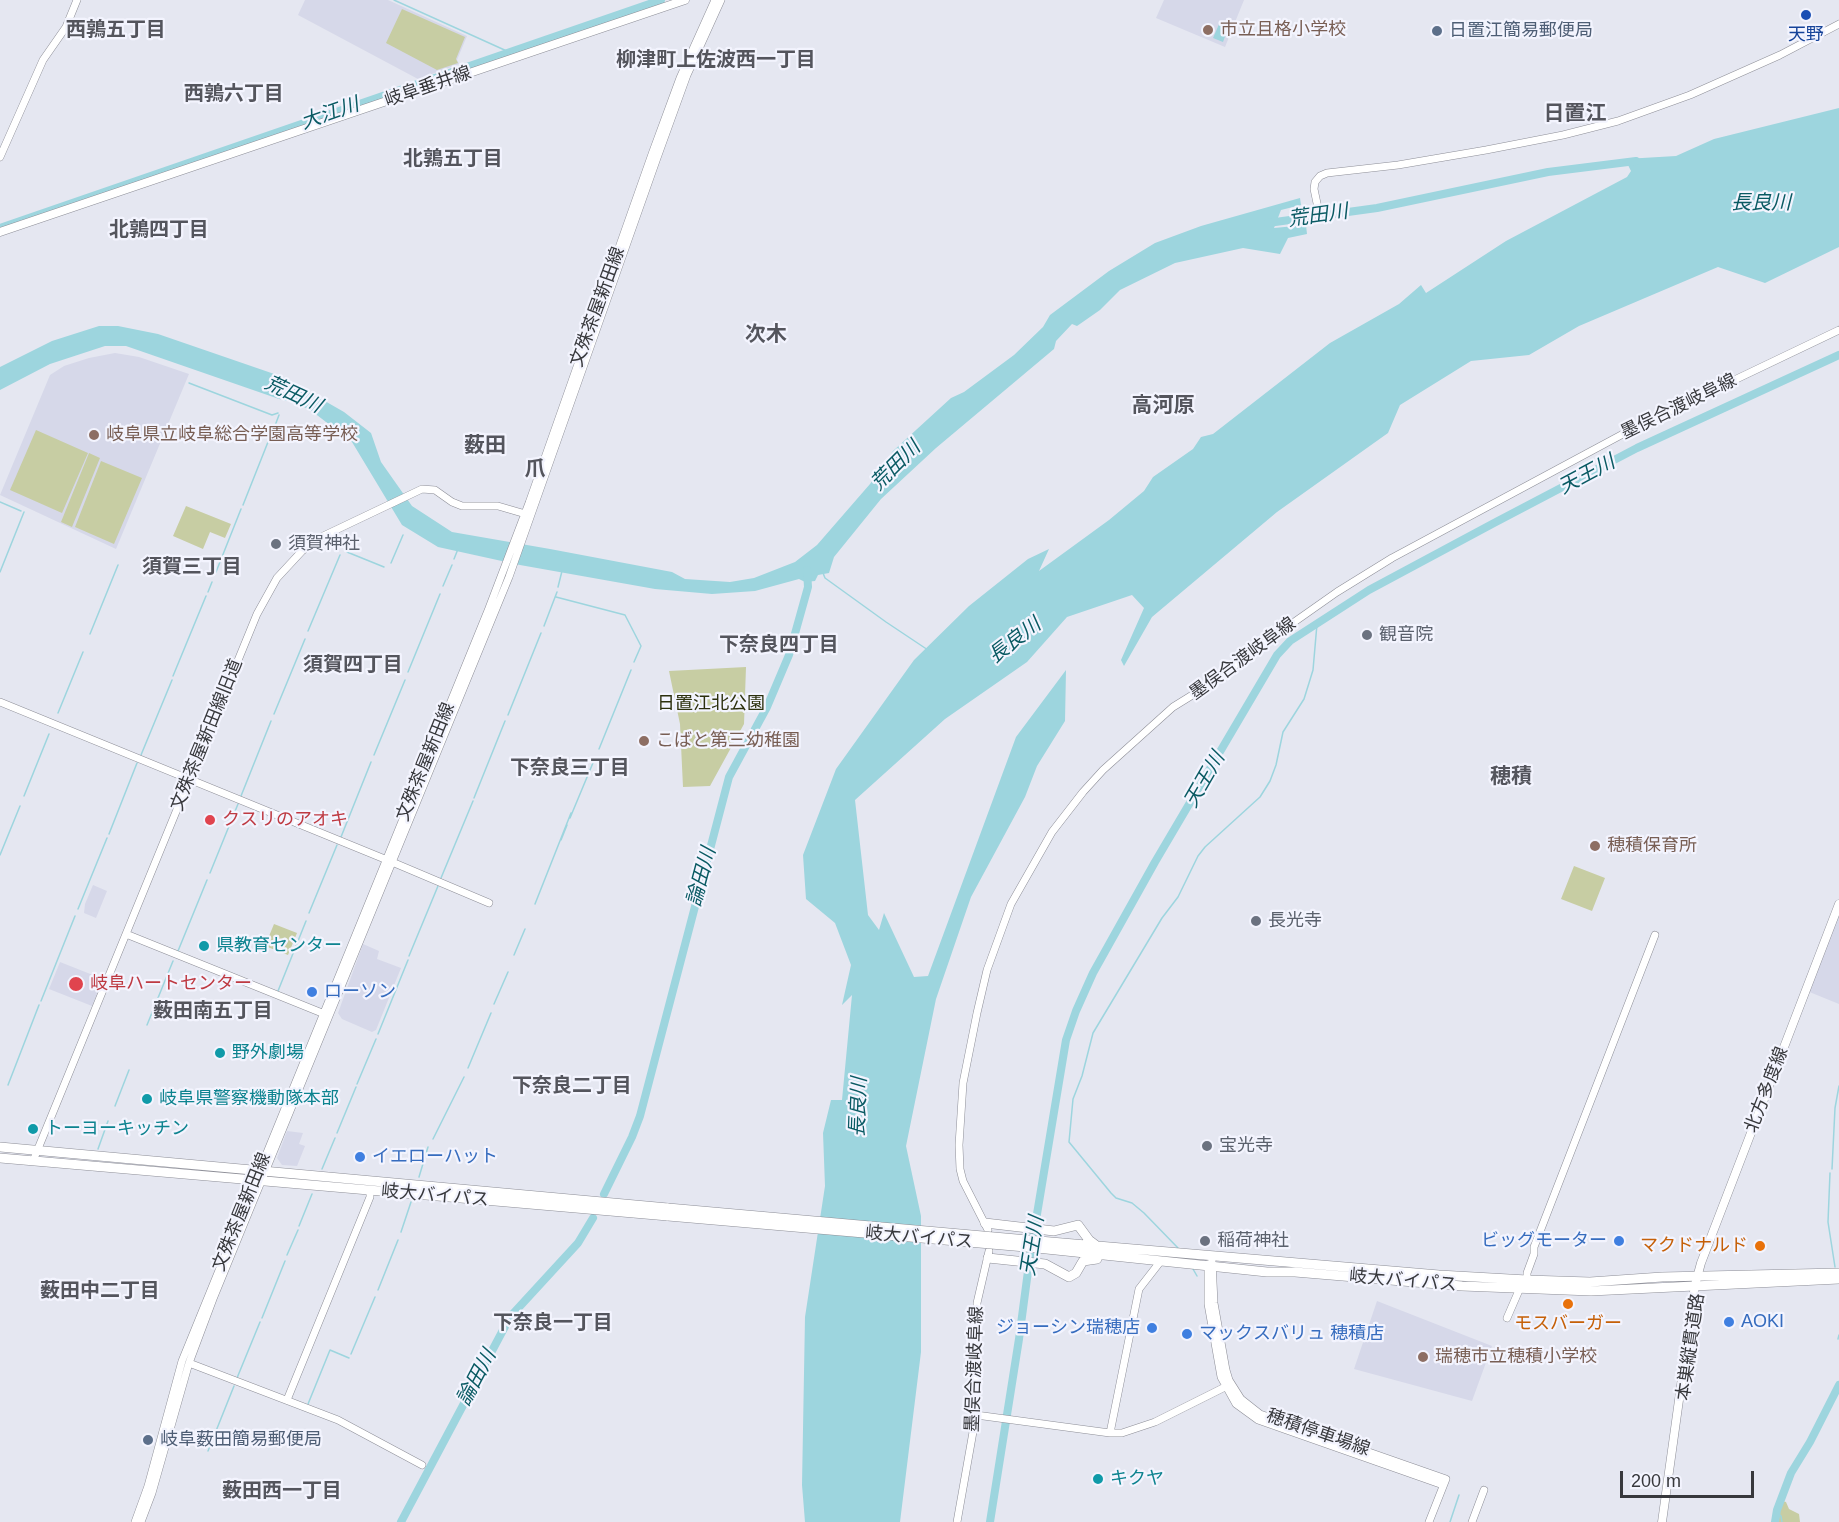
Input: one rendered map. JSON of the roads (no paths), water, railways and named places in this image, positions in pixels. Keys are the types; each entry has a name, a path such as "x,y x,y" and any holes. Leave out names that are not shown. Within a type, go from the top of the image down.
{"highway":[{"name":"岐大バイパス","path":"0,1147 1040,1246 1160,1262 1462,1286 1591,1291 1698,1282 1837,1276"},
{"name":"岐大バイパス","path":"0,1158 258,1182 668,1212"},
{"path":"986,1227 1059,1230 1078,1225 1091,1242 1099,1247"},
{"path":"1060,1243 1080,1241 1084,1231"},
{"name":"岐大バイパス","path":"1040,1246 1060,1243 1439,1275 1527,1280 1698,1282"},
{"path":"1040,1246 1052,1253 1070,1257 1078,1268"},
{"path":"989,1254 1051,1266 1069,1276 1074,1275 1085,1260 1120,1257"}],"main road":[{"path":"0,157 43,60 66,27 77,0"},
{"name":"岐阜垂井線","path":"0,232 685,0"},
{"name":"文殊茶屋新田線","path":"141,1522 152,1493 189,1363 262,1171 506,576 656,143 680,78 715,0"},
{"name":"文殊茶屋新田線","path":"549,455 687,75 721,0"},
{"path":"1318,208 1314,189 1320,176 1327,173 1398,165 1486,150 1563,135 1618,121 1700,91 1780,55 1839,24"},
{"name":"墨俣合渡岐阜線","path":"986,1227 968,1192 960,1169 959,1121 967,1056 987,970 1011,904 1036,858 1067,811 1103,770 1173,707 1204,689 1288,626 1373,570 1636,427 1839,330"},
{"name":"文殊茶屋新田線旧道","path":"33,1161 261,604 277,578 302,551 319,538 422,489 429,488 462,506 498,506 528,515"},
{"path":"0,702 489,903"},
{"name":"北方多度線","path":"1698,1282 1709,1243 1839,904"},
{"path":"126,934 326,1015"},
{"path":"1527,1280 1534,1247 1655,935"},
{"name":"文殊茶屋新田線","path":"135,1522 151,1475 182,1361 258,1182"},
{"path":"287,1400 370,1197 370,1191"},
{"name":"墨俣合渡岐阜線","path":"957,1522 978,1416 977,1303 989,1254"},
{"name":"穂積停車場線","path":"1211,1256 1208,1304 1221,1377 1236,1404 1258,1420 1445,1482"},
{"path":"1110,1433 1139,1289 1160,1262"},
{"name":"穂積停車場線","path":"1209,1266 1227,1370 1235,1391 1249,1406 1260,1414 1445,1482"},
{"name":"本巣縦貫道路","path":"1664,1522 1698,1282"},
{"path":"1507,1318 1520,1288"},
{"path":"189,1363 338,1419 422,1465"},
{"path":"978,1416 1122,1433 1155,1422 1225,1387"},
{"path":"1429,1522 1445,1482"},
{"path":"1472,1522 1484,1490"}],"water":[{"path":"1220,22 1229,26 1223,42 1213,38"},
{"name":"長良川","path":"1839,108 1839,247 1765,283 1718,267 1579,326 1529,355 1471,361 1400,405 1388,433 1277,512 1152,617 1124,666 1121,660 1144,608 1132,595 1067,617 1027,662 945,719 855,800 868,915 879,930 884,913 914,977 928,976 1016,737 1066,670 1065,721 1037,766 1025,797 971,897 936,999 906,1146 921,1216 921,1352 900,1522 805,1522 802,1485 805,1317 825,1186 823,1133 831,1100 842,1100 852,995 842,1005 851,965 835,923 806,899 803,855 836,769 914,660 969,606 1028,559 1049,549 1039,571 1109,520 1144,491 1153,477 1193,449 1201,437 1213,434 1330,343 1399,304 1421,285 1426,293 1506,241 1627,177 1631,171 1625,159 1676,156 1714,139"},
{"path":"1300,198 1301,205 1281,210 1274,228 1306,225 1307,234 1288,238 1280,254 1243,248 1175,263 1120,290 1100,310 1077,326 1072,324 1056,341 1054,349 936,448 881,499 834,557 829,573 818,575 815,581 805,582 799,579 755,591 712,594 655,589 520,565 438,547 402,525 352,442 313,412 297,403 279,399 126,346 105,346 50,364 0,390 0,367 52,341 99,326 118,326 158,334 283,377 344,412 371,433 381,462 412,506 452,532 672,572 685,579 730,582 754,578 795,562 817,545 870,484 893,451 951,398 964,392 1014,355 1043,327 1050,315 1109,271 1155,243 1201,226"}],"waterway":[{"path":"394,0 509,52"},
{"name":"大江川","path":"0,228 661,0"},
{"name":"荒田川","path":"1268,223 1377,208 1548,172 1636,161"},
{"name":"天王川","path":"990,1522 1030,1256 1066,1040 1093,973 1155,862 1277,655 1290,641 1369,590 1494,523 1637,448 1839,355"},
{"path":"189,383 272,415 278,413"},
{"path":"270,439 279,415"},
{"path":"243,505 268,442"},
{"path":"0,502 21,511"},
{"path":"216,572 241,509"},
{"path":"0,572 24,512"},
{"path":"391,563 403,535"},
{"path":"454,559 458,549"},
{"path":"347,552 384,567"},
{"path":"308,631 340,555"},
{"path":"90,634 118,565"},
{"path":"443,586 452,565"},
{"name":"論田川","path":"604,1194 640,1116 729,777 767,707 789,655 808,587 807,570"},
{"path":"558,587 562,571"},
{"path":"823,573 825,578 928,650"},
{"path":"208,592 212,582"},
{"path":"544,626 557,592"},
{"path":"408,672 440,594"},
{"path":"173,676 206,596"},
{"path":"556,597 625,615 641,646 634,662"},
{"path":"1178,1248 1132,1203 1116,1198 1069,1142 1073,1099 1082,1076 1093,1033 1162,918 1178,897 1198,856 1260,797 1270,781 1283,732 1304,699 1313,670 1317,624"},
{"path":"508,715 541,633"},
{"path":"274,714 305,639"},
{"path":"58,713 83,652"},
{"path":"599,749 631,670"},
{"path":"141,755 172,680"},
{"path":"374,755 405,680"},
{"path":"241,796 271,721"},
{"path":"474,798 505,721"},
{"path":"24,796 49,734"},
{"path":"570,818 595,758"},
{"path":"341,837 371,762"},
{"path":"109,834 137,763"},
{"path":"441,878 473,801"},
{"path":"210,873 238,804"},
{"path":"0,855 20,806"},
{"path":"535,904 571,813"},
{"path":"561,840 567,825"},
{"path":"78,909 107,838"},
{"path":"309,913 337,845"},
{"path":"178,951 207,880"},
{"path":"409,956 438,886"},
{"path":"41,1001 75,916"},
{"path":"278,991 306,921"},
{"path":"514,955 525,929"},
{"path":"378,1034 408,960"},
{"path":"147,1025 173,961"},
{"path":"494,1004 508,972"},
{"path":"8,1085 39,1005"},
{"path":"468,1068 491,1013"},
{"path":"357,1084 376,1039"},
{"path":"115,1106 129,1070"},
{"path":"433,1139 464,1077"},
{"path":"1832,1169 1835,1108 1839,1086"},
{"path":"337,1133 356,1087"},
{"path":"98,1149 108,1121"},
{"path":"322,1169 335,1138"},
{"path":"419,1177 428,1147"},
{"path":"1830,1173 1828,1222 1835,1267"},
{"path":"299,1226 312,1194"},
{"path":"401,1232 411,1202"},
{"name":"論田川","path":"401,1522 510,1317 578,1243 593,1218"},
{"path":"287,1255 298,1230"},
{"path":"378,1290 398,1240"},
{"path":"262,1318 285,1261"},
{"path":"1193,1269 1197,1276"},
{"path":"351,1354 375,1297"},
{"path":"237,1378 260,1322"},
{"path":"1838,1339 1839,1335"},
{"path":"308,1404 330,1350 349,1358"},
{"path":"1775,1522 1777,1510 1791,1473 1810,1442 1839,1385"},
{"path":"208,1451 234,1386"},
{"path":"1450,1522 1459,1495"},
{"path":"1776,1512 1781,1516 1782,1522"}],"place":[{"name":"天野","path":"1806,15"},
{"name":"市立且格小学校","path":"1208,30"},
{"name":"日置江簡易郵便局","path":"1437,31"},
{"name":"岐阜県立岐阜総合学園高等学校","path":"94,435"},
{"name":"須賀神社","path":"276,544"},
{"name":"観音院","path":"1367,635"},
{"name":"こばと第三幼稚園","path":"644,741"},
{"name":"クスリのアオキ","path":"210,820"},
{"name":"穂積保育所","path":"1595,846"},
{"name":"長光寺","path":"1256,921"},
{"name":"県教育センター","path":"204,946"},
{"name":"岐阜ハートセンター","path":"76,984"},
{"name":"ローソン","path":"312,992"},
{"name":"野外劇場","path":"220,1053"},
{"name":"岐阜県警察機動隊本部","path":"147,1099"},
{"name":"トーヨーキッチン","path":"33,1129"},
{"name":"宝光寺","path":"1207,1146"},
{"name":"イエローハット","path":"360,1157"},
{"name":"稲荷神社","path":"1205,1241"},
{"name":"ビッグモーター","path":"1619,1241"},
{"name":"マクドナルド","path":"1760,1246"},
{"name":"モスバーガー","path":"1568,1304"},
{"name":"AOKI","path":"1729,1322"},
{"name":"ジョーシン瑞穂店","path":"1152,1328"},
{"name":"マックスバリュ 穂積店","path":"1187,1334"},
{"name":"瑞穂市立穂積小学校","path":"1423,1357"},
{"name":"岐阜薮田簡易郵便局","path":"148,1440"},
{"name":"キクヤ","path":"1098,1479"}],"district":[{"name":"西鶉五丁目","path":"116,30"},
{"name":"柳津町上佐波西一丁目","path":"716,60"},
{"name":"西鶉六丁目","path":"234,94"},
{"name":"日置江","path":"1575,114"},
{"name":"北鶉五丁目","path":"453,159"},
{"name":"北鶉四丁目","path":"159,230"},
{"name":"次木","path":"766,335"},
{"name":"高河原","path":"1163,406"},
{"name":"薮田","path":"485,446"},
{"name":"爪","path":"535,469"},
{"name":"須賀三丁目","path":"192,567"},
{"name":"下奈良四丁目","path":"779,645"},
{"name":"須賀四丁目","path":"353,665"},
{"name":"下奈良三丁目","path":"570,768"},
{"name":"穂積","path":"1511,777"},
{"name":"薮田南五丁目","path":"213,1011"},
{"name":"下奈良二丁目","path":"572,1086"},
{"name":"薮田中二丁目","path":"100,1291"},
{"name":"下奈良一丁目","path":"553,1323"},
{"name":"薮田西一丁目","path":"282,1491"}],"park label":[{"name":"日置江北公園","path":"711,704"}]}
